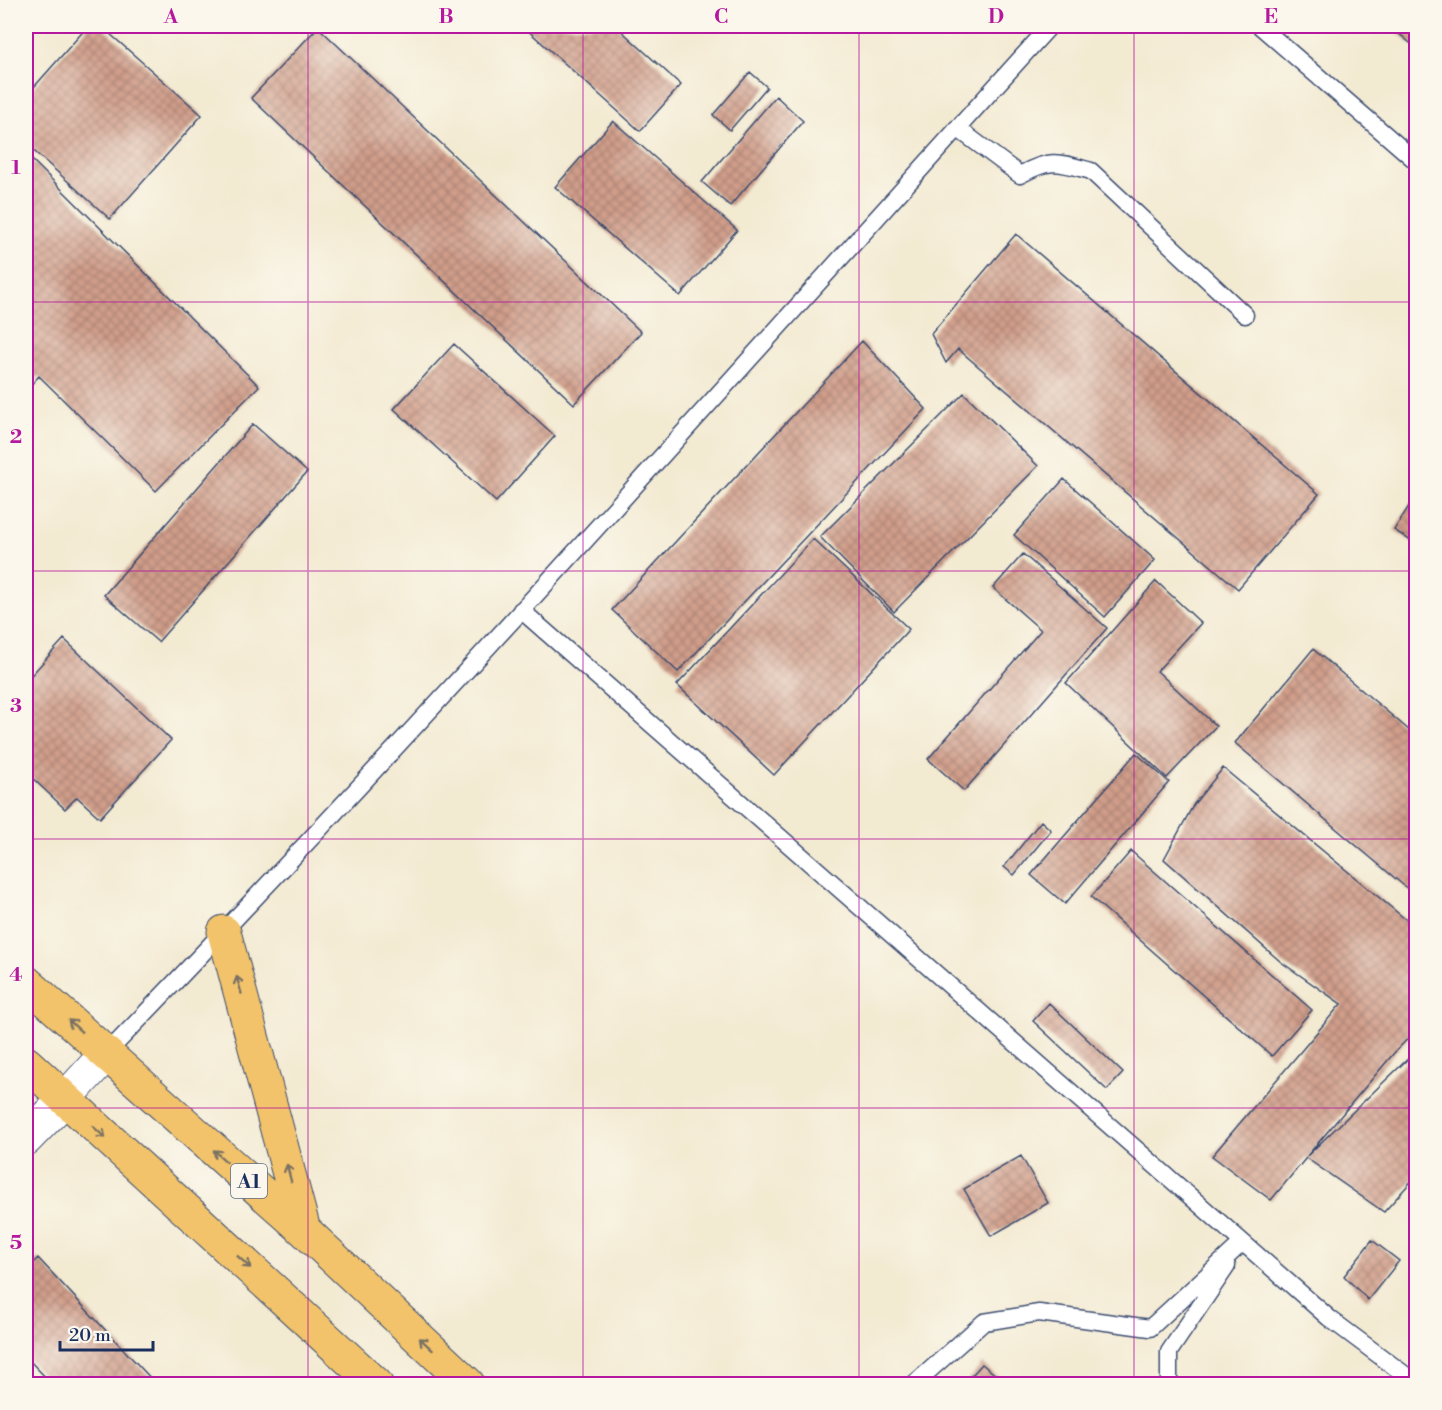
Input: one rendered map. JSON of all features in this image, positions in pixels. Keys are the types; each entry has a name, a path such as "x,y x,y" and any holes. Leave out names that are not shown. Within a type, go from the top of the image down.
{"highway":[{"path":"224,932 304,1230"},
{"name":"A1","path":"26,982 304,1230 468,1384"},
{"path":"26,1064 376,1384"}],"street":[{"path":"26,1139 106,1054"}],"lane":[{"path":"106,1054 224,932 521,610 1050,26"},
{"path":"1260,26 1416,161"},
{"path":"957,128 1020,175 1035,167 1058,162 1091,171 1245,315"},
{"path":"521,610 1242,1243 1329,1318 1416,1383"},
{"path":"914,1384 984,1322 1039,1313 1150,1328 1242,1243"},
{"path":"1169,1384 1168,1352 1242,1243"}],"building":[{"path":"88,26 101,26 202,115 110,219 26,144 26,96"},
{"path":"523,26 616,26 681,85 640,131"},
{"path":"1390,26 1416,26 1416,48"},
{"path":"318,27 641,332 574,404 251,98"},
{"path":"750,72 767,87 730,130 713,115"},
{"path":"776,96 803,121 730,206 702,182"},
{"path":"613,121 737,230 680,296 555,187"},
{"path":"26,154 259,386 156,491 39,376 26,390"},
{"path":"1016,234 1319,494 1238,589 958,349 946,363 931,334"},
{"path":"862,341 926,409 678,672 612,610"},
{"path":"454,344 555,436 496,502 394,409"},
{"path":"964,393 1038,466 894,612 820,537"},
{"path":"253,424 307,472 158,642 104,595"},
{"path":"1064,479 1155,560 1105,617 1014,535"},
{"path":"1416,495 1416,533 1411,541 1394,530"},
{"path":"813,539 909,629 774,775 677,685"},
{"path":"1023,554 1107,628 964,791 928,759 1041,630 993,588"},
{"path":"1156,581 1201,623 1157,671 1216,726 1167,778 1066,683"},
{"path":"64,639 171,740 100,818 77,797 65,809 26,772 26,681"},
{"path":"1313,649 1416,736 1416,896 1235,743"},
{"path":"1136,753 1169,782 1065,904 1031,875"},
{"path":"1223,768 1416,928 1416,1030 1307,1156 1416,1051 1416,1176 1384,1212 1306,1158 1271,1200 1212,1156 1341,1004 1281,962 1164,859 1194,804"},
{"path":"1041,821 1051,830 1014,875 1004,867"},
{"path":"1131,851 1312,1010 1272,1056 1091,897"},
{"path":"1049,1003 1123,1073 1107,1090 1033,1021"},
{"path":"1021,1156 1048,1203 991,1236 964,1189"},
{"path":"1372,1240 1399,1261 1368,1300 1344,1276"},
{"path":"38,1258 156,1384 52,1384 26,1357 26,1270"},
{"path":"982,1364 1007,1384 964,1384"},
{"path":"26,1373 37,1384 26,1384"}]}
